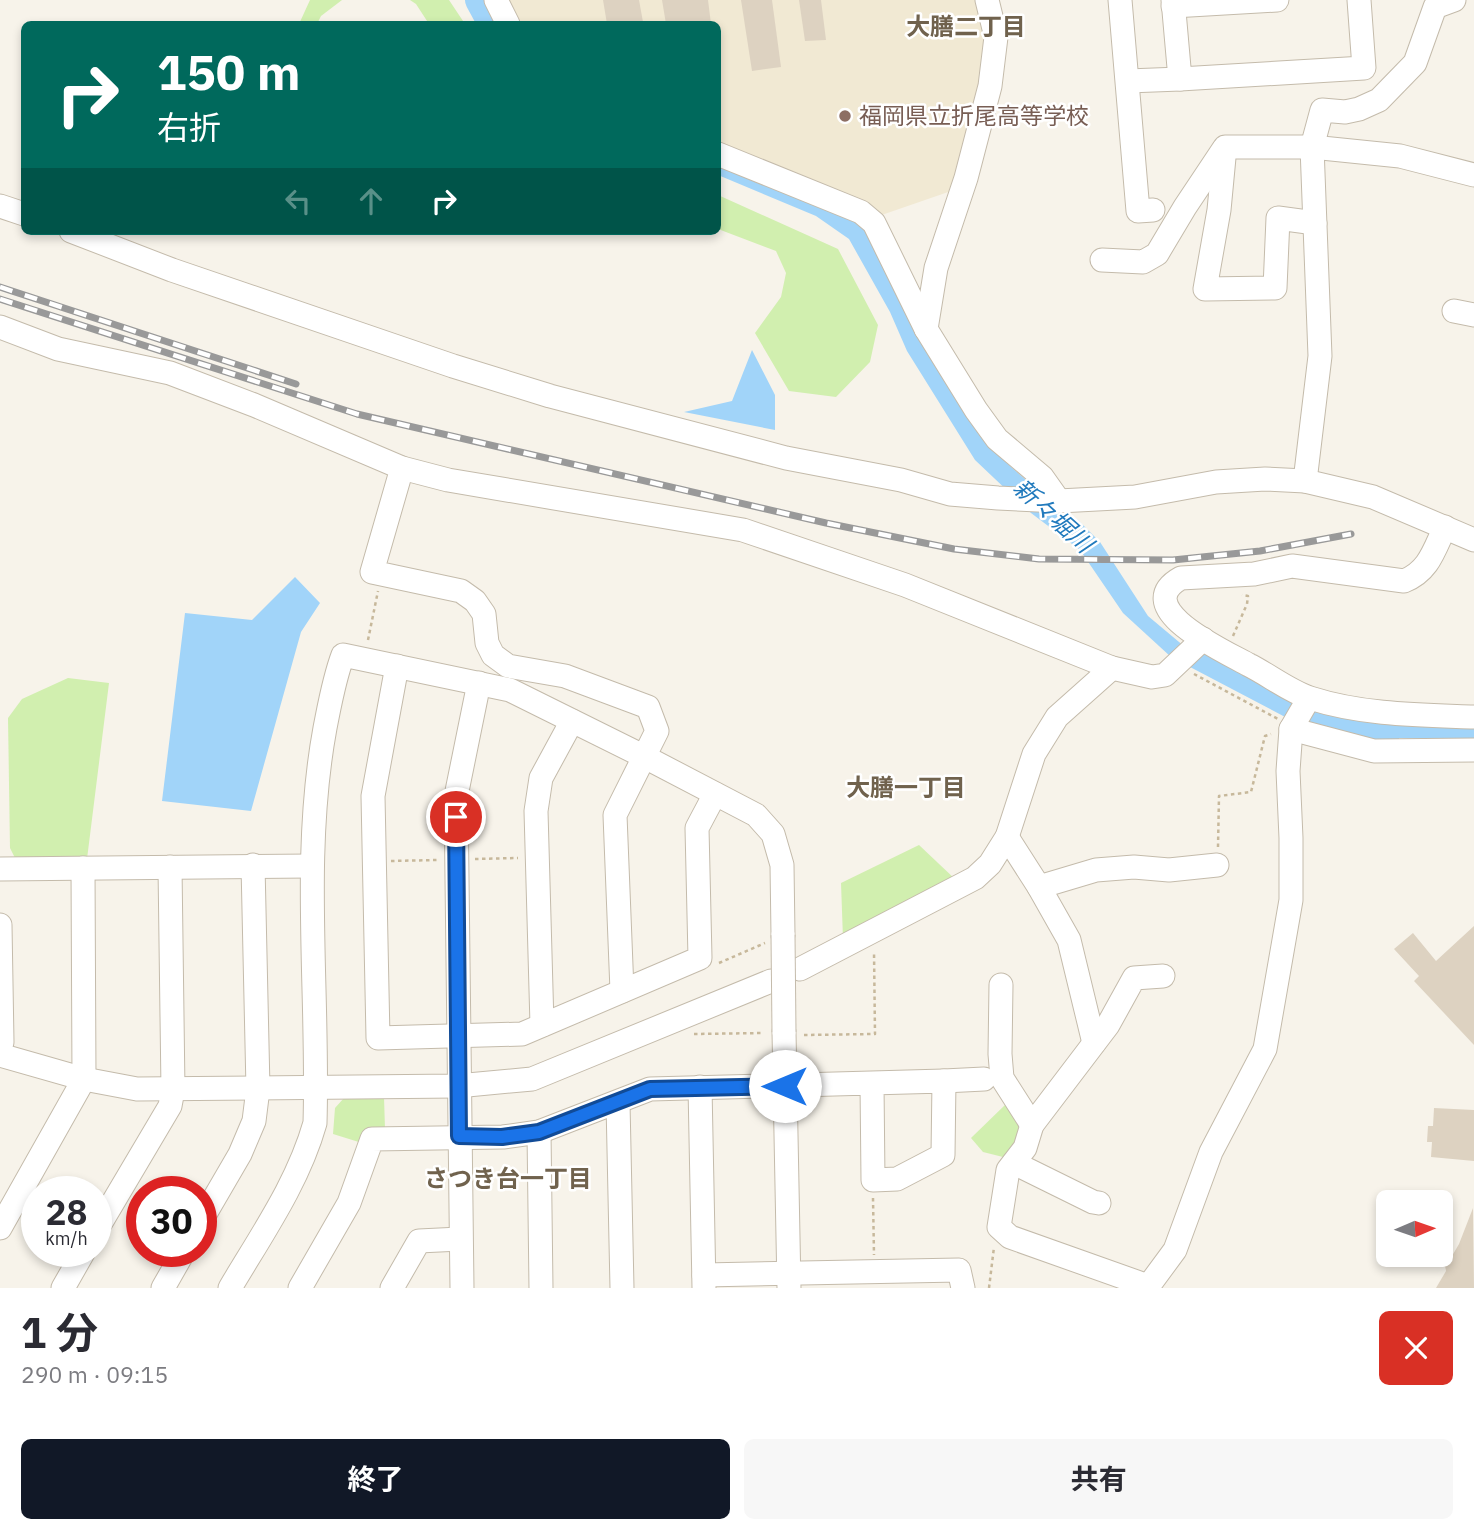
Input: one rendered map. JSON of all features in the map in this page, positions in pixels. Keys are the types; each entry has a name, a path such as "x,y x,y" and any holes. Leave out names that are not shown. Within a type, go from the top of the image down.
{"street":[{"path":"496,0 506,21"},
{"path":"926,329 936,268 966,178 990,86 996,37 987,0"},
{"path":"1120,0 1138,211 1153,210"},
{"path":"1180,79 1173,3 1277,0"},
{"path":"1128,81 1364,68 1359,0"},
{"path":"1305,481 1320,356 1312,147 1322,110 1345,112 1378,100 1415,63 1435,7 1454,0"},
{"path":"1225,147 1312,147 1400,156 1474,175"},
{"path":"1225,147 1219,211 1205,289 1275,288 1278,218 1315,223"},
{"path":"1102,260 1143,262 1157,254 1225,147"},
{"path":"721,155 860,212 874,223 926,329 997,439 1042,477 1059,501"},
{"path":"0,206 21,213"},
{"path":"82,235 185,274 550,396 786,458 901,480 950,494 1059,501 1135,497 1216,482 1265,479 1305,481 1373,497 1474,540"},
{"path":"0,327 58,349 170,373 254,405 402,468 448,480 743,530 905,585 1112,668 1152,677 1165,675 1199,642"},
{"path":"402,468 372,572 461,591 475,601 484,614 486,643 493,655 508,666 565,676 648,707 657,731 615,815 622,991"},
{"path":"1445,527 1428,562 1418,575 1404,581 1292,566 1244,575 1181,578 1171,583 1166,591 1168,608 1199,642 1224,651 1309,698 1381,714 1474,717"},
{"path":"230,1288 293,1182 307,1150 314,1123 316,1087 311,866 314,805 335,675 343,655 365,654 397,666 510,690 756,815 773,834 782,865 779,937 785,1033 789,1281"},
{"path":"397,666 373,796 377,1038 522,1034 700,958 696,828 715,794"},
{"path":"800,969 975,878 990,864 1007,837 1034,754 1057,717 1112,668"},
{"path":"461,1288 456,796 479,683"},
{"path":"1163,976 1134,978 1108,1025 1032,1125 1025,1147 1008,1170 999,1227 1010,1237 1147,1287 1175,1250 1211,1152 1265,1049 1291,900 1288,771 1292,729 1309,698"},
{"path":"542,1025 536,810 541,778 572,721"},
{"path":"1292,729 1374,751 1474,750"},
{"path":"1007,837 1069,940 1094,1043"},
{"path":"217,1194 240,1154 254,1121 258,1089 253,865"},
{"path":"1039,887 1096,870 1134,867 1169,870 1217,865"},
{"path":"0,869 311,866"},
{"path":"112,1204 170,1106 173,1090 170,867"},
{"path":"0,1228 85,1079 83,868"},
{"path":"0,925 0,1049"},
{"path":"0,1055 85,1079 136,1089 457,1086 532,1079 771,981"},
{"path":"1001,985 1002,1078 1032,1125"},
{"path":"300,1288 349,1203 372,1139 502,1137 539,1132 650,1089 984,1079"},
{"path":"872,1084 873,1180 897,1179 943,1155 944,1081"},
{"path":"700,1087 704,1281 874,1280 959,1269 963,1288"},
{"path":"618,1103 622,1288"},
{"path":"539,1132 541,1288"},
{"path":"1014,1163 1099,1203"},
{"path":"392,1288 419,1241 460,1239"},
{"path":"63,1288 75,1267"},
{"path":"163,1288 175,1267"}],"path":[{"path":"365,654 380,581"},
{"path":"1224,651 1239,626 1247,604 1248,596 1237,594"},
{"path":"1177,663 1292,729"},
{"path":"1217,865 1219,796 1251,792 1265,736 1292,729"},
{"path":"374,862 537,858"},
{"path":"716,964 779,937"},
{"path":"691,1034 875,1034 874,940"},
{"path":"873,1180 874,1280"},
{"path":"989,1288 999,1227"}],"shaded area":[{"name":"福岡県立折尾高等学校","path":"503,0 978,0 987,38 982,84 954,190 873,218 721,150 721,21 515,21"}],"green space":[{"path":"310,0 342,0 318,21 300,21"},
{"path":"410,0 449,0 463,21 427,21 416,4"},
{"path":"721,196 838,249 878,325 870,362 836,397 789,391 755,333 781,297 786,273 776,251 721,230"},
{"path":"68,678 109,683 87,859 16,860 10,848 8,718 22,699"},
{"path":"919,845 956,880 843,939 841,883"},
{"path":"384,1097 385,1129 365,1129 362,1143 333,1134 335,1108 344,1098"},
{"path":"1006,1104 1019,1122 1017,1141 1007,1158 983,1152 971,1138"}],"water":[{"path":"721,164 861,220 974,416 1009,465 1079,521 1100,542 1148,616 1185,647 1206,649 1291,698 1474,724 1474,740 1399,738 1399,744 1365,742 1287,718 1171,657 1123,613 1080,550 1031,513 975,460 907,351 890,312 849,239 816,216 721,176"},
{"path":"752,350 775,395 775,430 684,412 732,401"},
{"path":"295,577 320,603 301,632 251,811 162,801 185,613 252,620"}],"building":[{"path":"603,0 639,0 643,21 606,21"},
{"path":"662,0 708,0 711,21 666,21"},
{"path":"741,0 772,0 781,67 752,71"},
{"path":"799,0 821,0 826,40 805,41"},
{"path":"1474,926 1474,1045 1414,981 1419,976 1394,949 1413,933 1436,961"},
{"path":"1434,1108 1474,1110 1474,1161 1431,1157 1432,1142 1427,1142 1428,1126 1433,1126"},
{"path":"1473,1208 1474,1288 1436,1288 1446,1271 1445,1267 1453,1267 1453,1254"}],"waterway":[{"name":"新々堀川","path":"479,0 490,21"}],"railway":[{"path":"0,287 296,384"},
{"path":"0,299 357,414 826,523 954,549 1039,559 1173,560 1260,551 1351,534"}],"place":[{"name":"福岡県立折尾高等学校","path":"845,116"}],"district":[{"name":"大膳二丁目","path":"966,27"},
{"name":"大膳一丁目","path":"906,788"},
{"name":"さつき台一丁目","path":"508,1179"}],"route":[{"path":"456,817 459,1136 502,1137 539,1132 650,1089 785,1086"}]}
